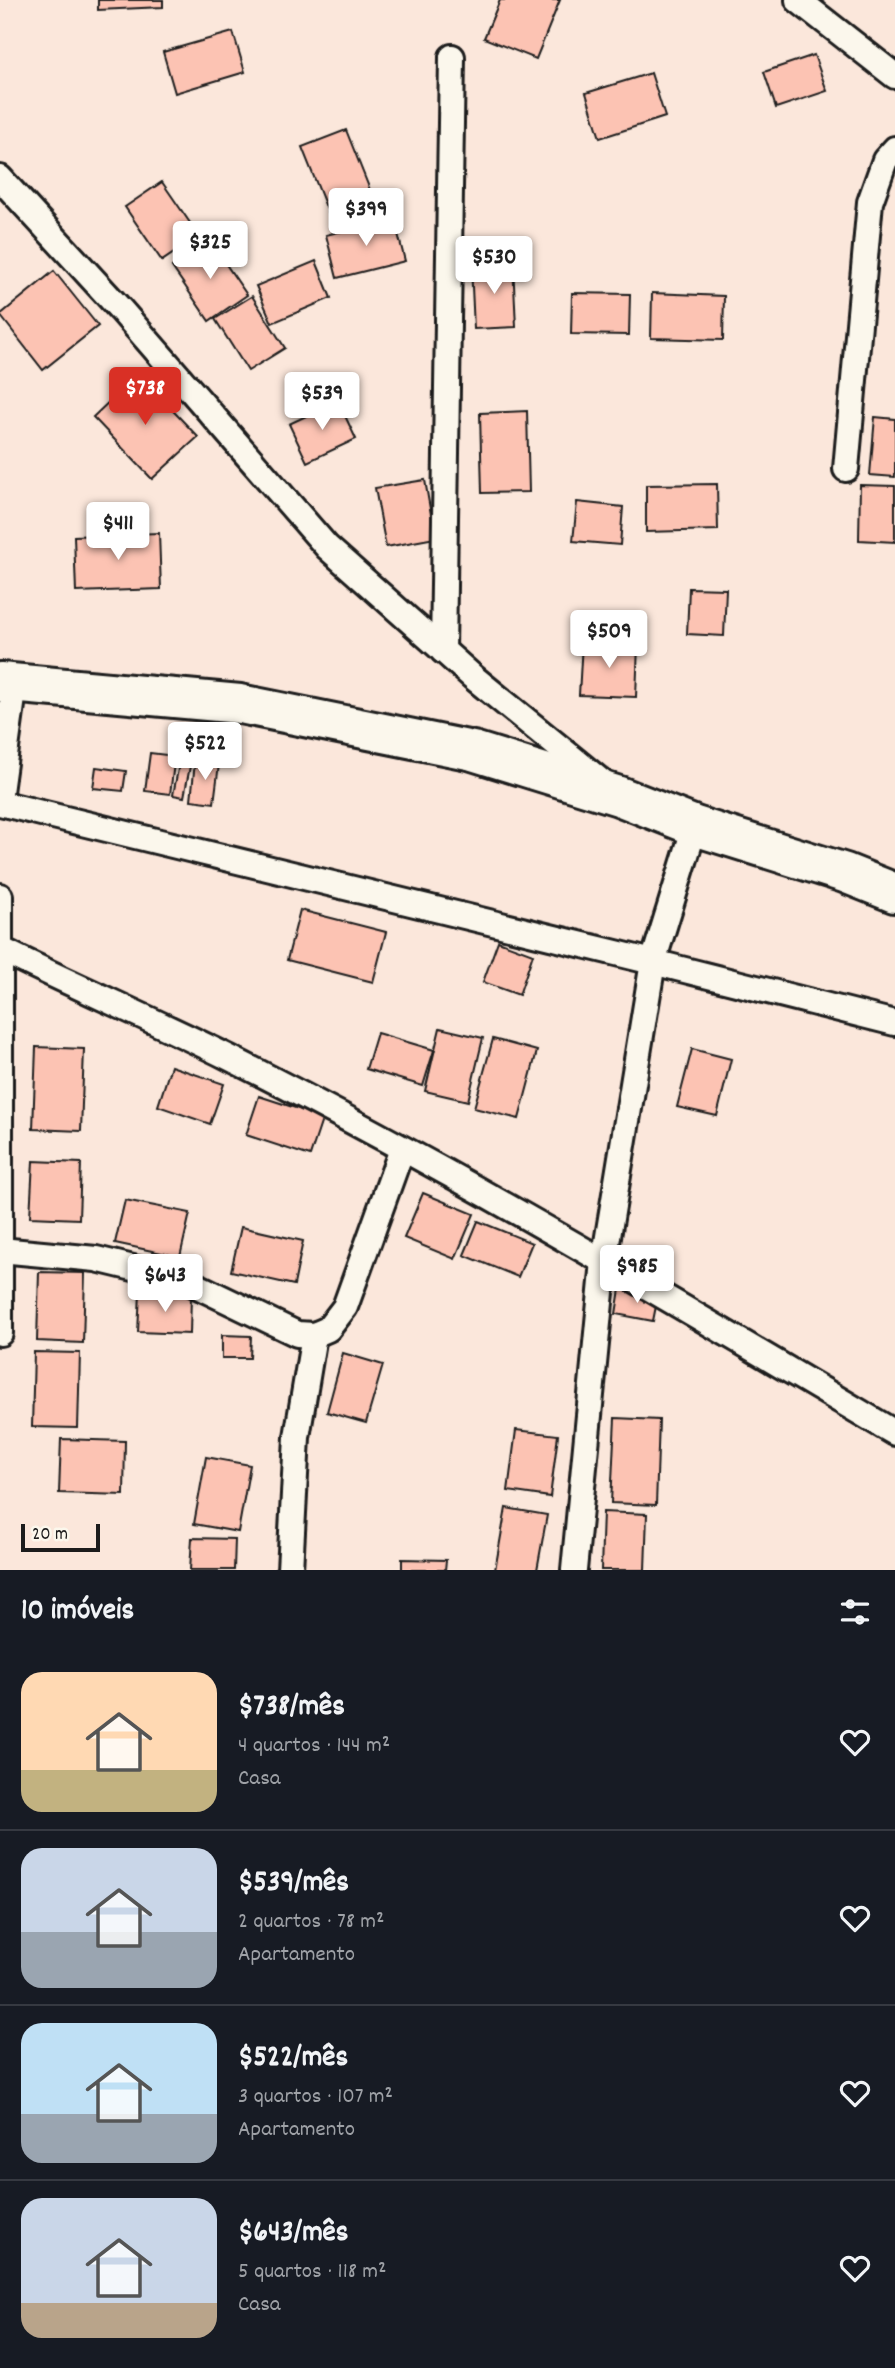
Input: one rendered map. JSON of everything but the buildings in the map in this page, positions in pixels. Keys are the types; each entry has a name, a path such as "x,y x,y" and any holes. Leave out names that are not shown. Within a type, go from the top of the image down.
{"main road":[{"path":"7,682 240,704 473,751 619,796 695,827 845,873 895,893"}],"street":[{"path":"798,0 895,76"},
{"path":"443,651 453,57"},
{"path":"846,469 870,202 885,160 895,149"},
{"path":"0,177 121,310 327,547 443,651 619,796"},
{"path":"0,792 7,682"},
{"path":"0,803 895,1023"},
{"path":"573,1570 604,1261 653,962 695,827"},
{"path":"0,896 0,1333"},
{"path":"0,949 230,1058 402,1149 604,1261 895,1433"},
{"path":"0,1250 96,1259 187,1281 297,1334 314,1335 328,1329 345,1307 402,1149"},
{"path":"290,1570 297,1437 314,1335"}]}
